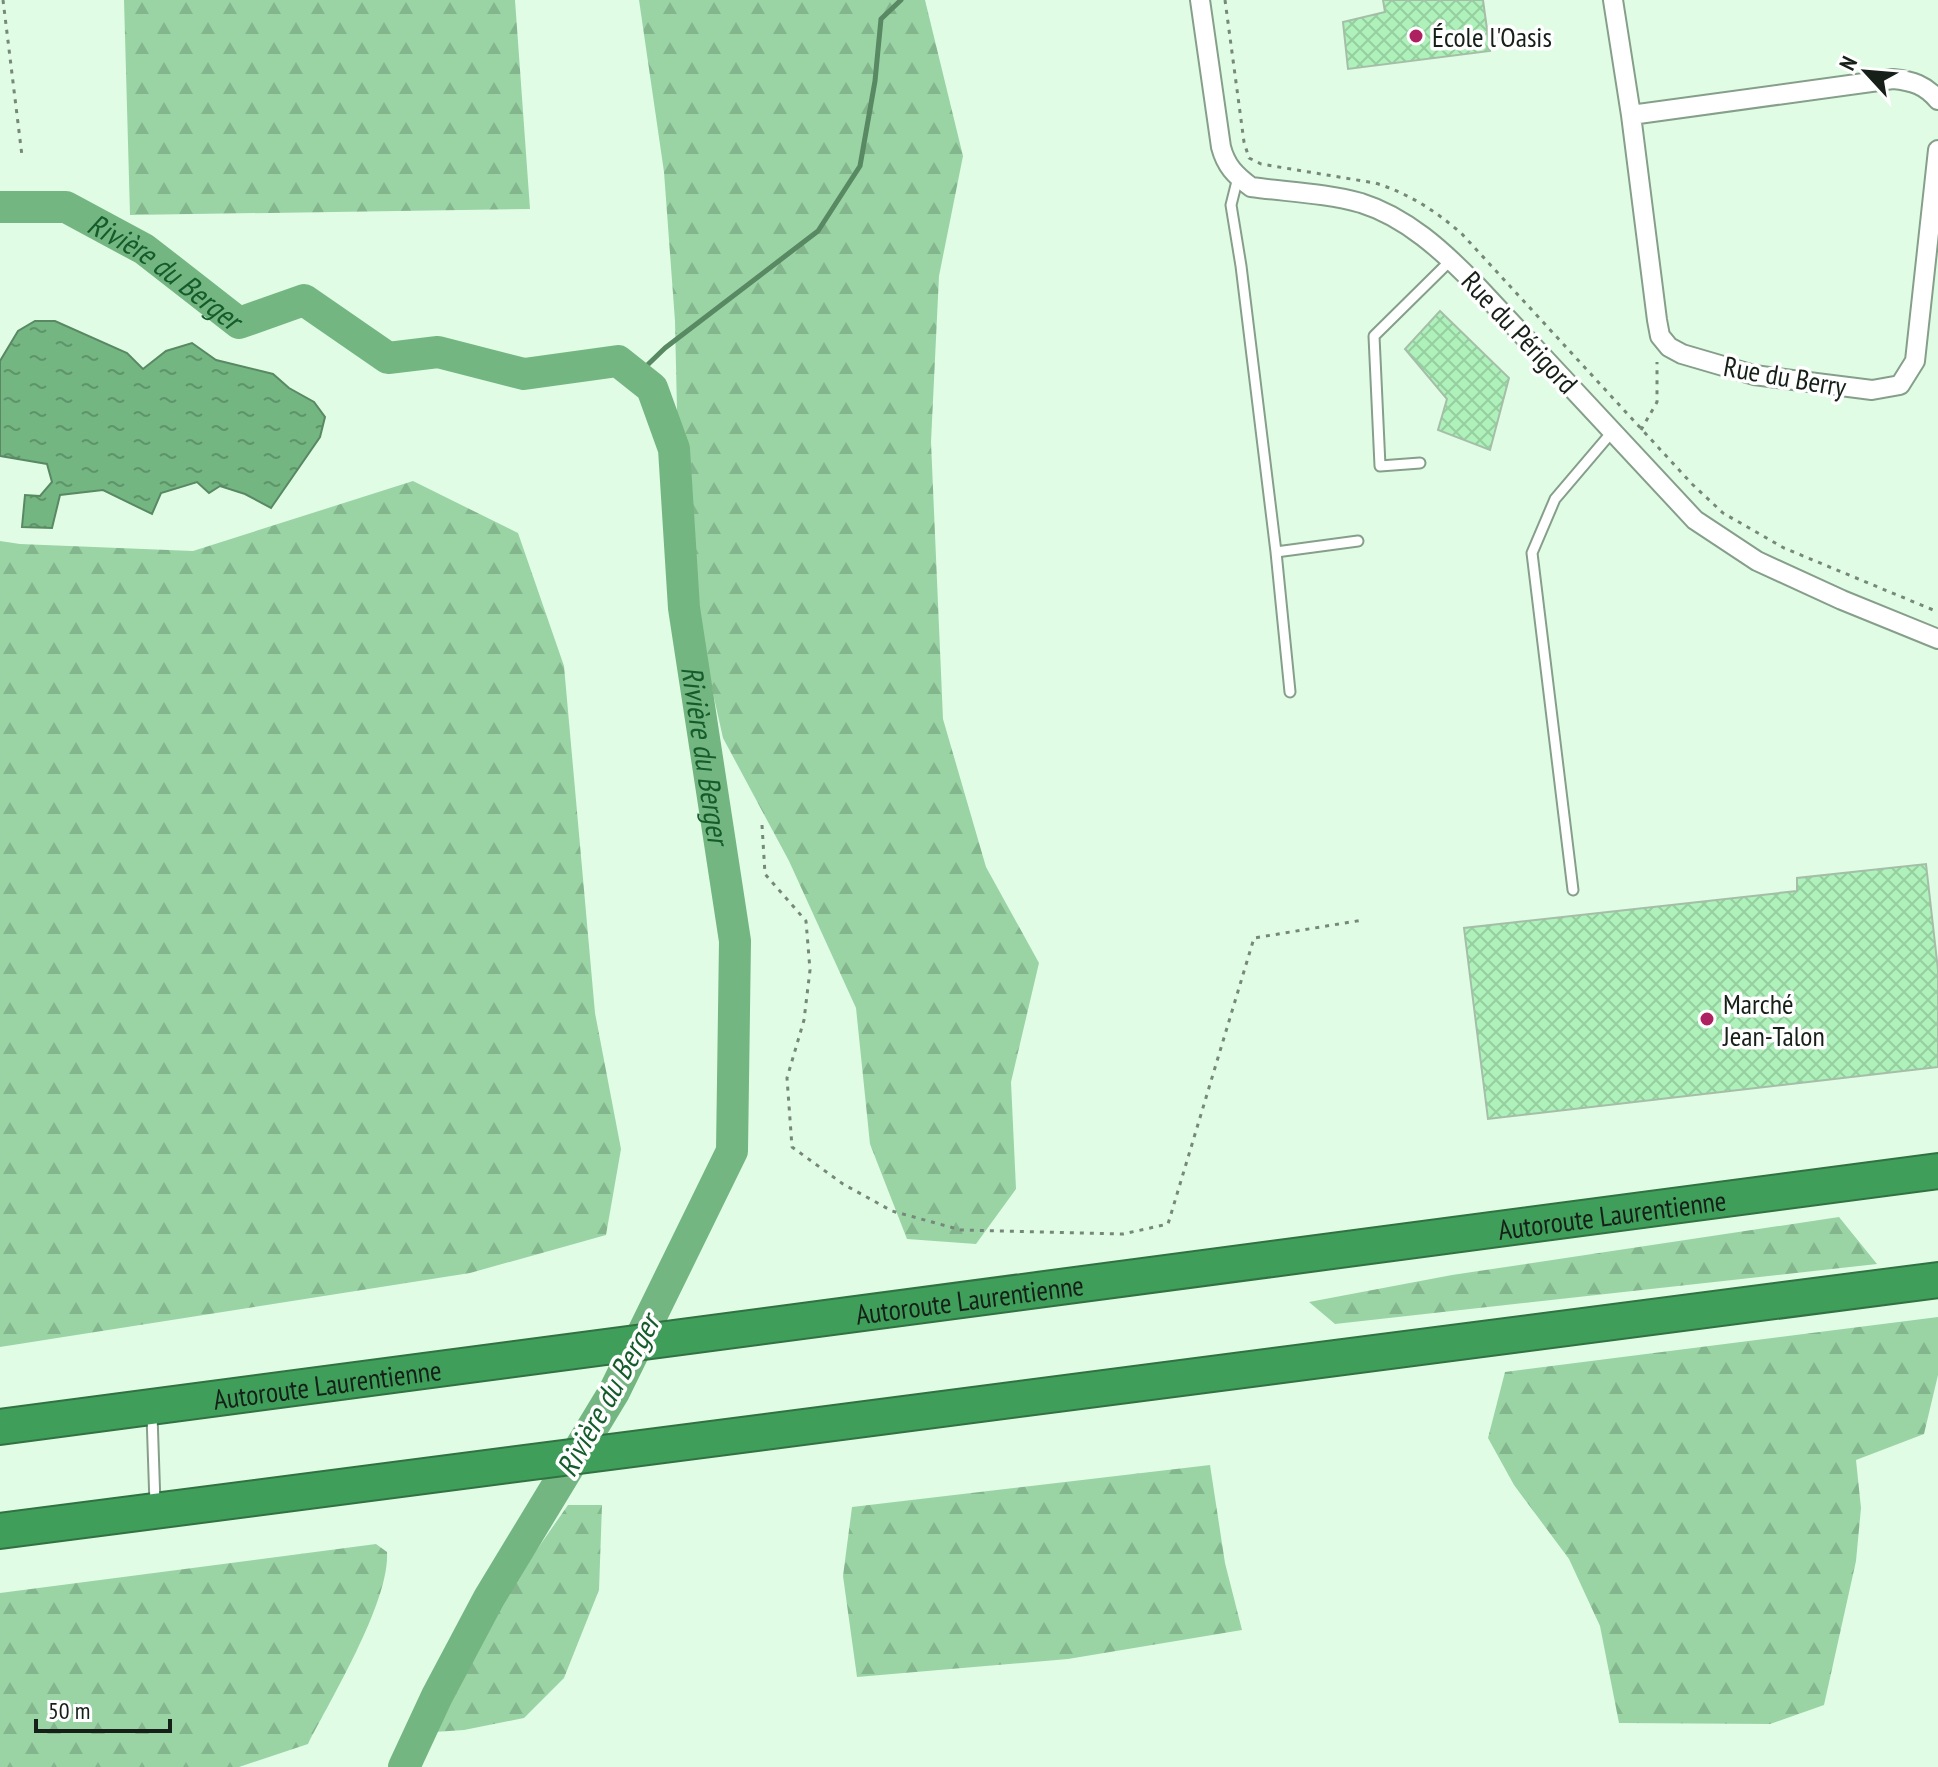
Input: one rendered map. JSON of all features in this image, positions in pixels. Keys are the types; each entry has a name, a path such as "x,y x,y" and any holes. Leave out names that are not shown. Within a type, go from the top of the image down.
{"highway":[{"name":"Autoroute Laurentienne","path":"0,1427 1938,1171"},
{"path":"0,1531 1938,1280"}],"street":[{"path":"1200,0 1221,147 1226,164 1238,177"},
{"path":"1613,0 1660,336"},
{"path":"1631,115 1893,79 1913,81 1929,89 1938,100"},
{"name":"Rue du Berry","path":"1660,336 1669,347 1682,354 1754,375 1872,390 1900,385 1915,361 1938,150"},
{"name":"Rue du Périgord","path":"1238,177 1251,187 1360,203 1388,214 1415,231 1451,260 1695,520 1757,561 1842,600 1935,636"}],"lane":[{"path":"1238,177 1231,205 1276,552 1290,692"},
{"path":"1420,463 1380,466 1374,336 1451,260"},
{"path":"1573,890 1532,553 1555,499 1612,432"},
{"path":"1276,552 1358,541"},
{"path":"152,1408 156,1511"}],"path":[{"path":"3,0 22,156"},
{"path":"1641,430 1657,402 1660,336"},
{"path":"762,825 765,874 806,921 810,970 805,1008 787,1078 792,1147 843,1184 892,1211 961,1230 1123,1234 1168,1224 1254,938 1363,920"}],"green space":[{"path":"124,0 515,0 530,209 130,215"},
{"path":"639,0 925,0 963,156 939,276 931,442 943,719 986,867 1039,963 1011,1082 1016,1189 976,1244 907,1239 870,1144 856,1008 789,861 723,738 680,546 675,321 664,172"},
{"path":"413,481 518,533 564,666 595,1013 621,1149 606,1235 470,1273 0,1347 0,541 193,551"},
{"path":"1839,1217 1877,1264 1335,1324 1309,1302 1452,1275"},
{"path":"1938,1317 1938,1375 1924,1434 1856,1460 1861,1508 1856,1561 1824,1705 1770,1724 1619,1723 1600,1626 1569,1559 1514,1485 1488,1438 1505,1372"},
{"path":"1210,1465 1225,1563 1242,1630 1068,1659 857,1677 843,1576 852,1507"},
{"path":"568,1505 602,1505 599,1590 564,1678 524,1718 464,1730 434,1732 494,1611"},
{"path":"376,1544 387,1552 379,1596 358,1649 308,1744 239,1767 0,1767 0,1593"}],"water":[{"path":"35,321 55,321 127,353 143,369 166,351 192,343 216,360 273,374 289,388 314,402 325,417 320,437 271,508 245,494 220,486 209,493 197,482 161,493 152,514 103,490 60,495 52,528 22,527 25,495 40,496 52,482 47,464 0,456 0,361 18,331"}],"building":[{"name":"École l'Oasis","path":"1383,0 1483,0 1490,51 1348,69 1343,22 1385,12"},
{"path":"1440,311 1509,378 1490,450 1438,430 1447,399 1405,349"},
{"name":"Marché Jean-Talon","path":"1926,864 1938,970 1938,1067 1488,1119 1464,928 1797,891 1797,878"}],"waterway":[{"path":"636,376 665,348 818,231 860,166 875,81 881,19 901,0"},
{"name":"Rivière du Berger","path":"0,207 66,207 144,249 239,323 304,300 388,358 438,352 524,374 618,361 652,388 674,449 684,608 735,941 732,1151 614,1392 489,1598 437,1696 404,1767"}],"place":[{"name":"École l'Oasis","path":"1416,36"},
{"name":"Marché Jean-Talon","path":"1707,1019"}]}
